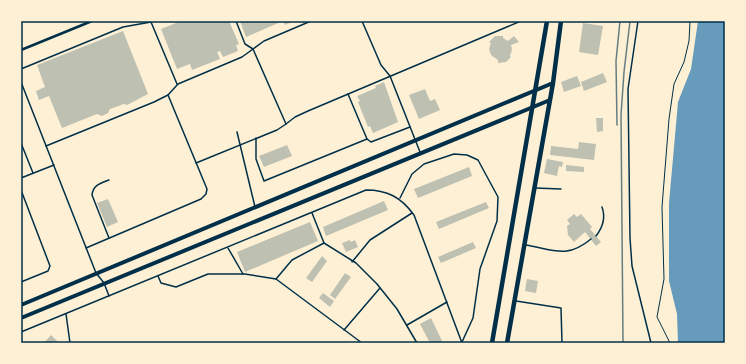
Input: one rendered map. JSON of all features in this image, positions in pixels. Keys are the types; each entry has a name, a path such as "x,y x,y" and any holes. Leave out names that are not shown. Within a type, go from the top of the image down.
{"highway":[{"path":"492,343 547,21"},
{"path":"507,343 553,83 562,21"}],"main road":[{"path":"21,305 535,89 553,83"},
{"path":"21,318 550,100"}],"street":[{"path":"21,50 92,21"}],"lane":[{"path":"21,69 123,28 152,21 178,84"},
{"path":"236,21 245,44 253,49 286,124"},
{"path":"46,146 154,102 168,95 178,84 242,57 264,41 311,21"},
{"path":"362,21 381,65 390,76 421,154"},
{"path":"196,163 277,130 295,117 521,21"},
{"path":"638,21 628,89 630,238 632,266 651,343"},
{"path":"21,82 96,273 104,284 109,296"},
{"path":"348,94 367,139 371,142 410,127"},
{"path":"86,248 203,198 206,194 206,189 168,95"},
{"path":"237,132 256,207"},
{"path":"256,138 256,159 264,180 367,139"},
{"path":"21,143 33,173"},
{"path":"399,199 412,174 424,164 454,154 467,155 478,160 498,197 497,221 480,269 473,318 462,343"},
{"path":"21,178 54,165"},
{"path":"109,180 96,186 92,190 92,195 109,238"},
{"path":"534,188 561,189"},
{"path":"21,190 50,266 48,271 21,282"},
{"path":"21,332 366,190 380,190 395,195 406,204 412,212 462,343"},
{"path":"596,236 604,221 602,207"},
{"path":"312,212 324,243 352,262 380,288 397,309 417,343"},
{"path":"352,262 370,240 412,212"},
{"path":"524,245 564,252 580,248 591,239"},
{"path":"276,279 292,260 324,243"},
{"path":"228,247 243,274"},
{"path":"158,276 161,283 176,286 208,274 243,274 276,279 362,343"},
{"path":"344,330 380,288"},
{"path":"515,301 561,308 562,343"},
{"path":"407,325 447,302"},
{"path":"66,314 70,343"}],"path":[{"path":"670,343 658,317 664,279 662,206 669,119 674,84 684,62 689,41 690,21"}],"water":[{"path":"698,21 725,21 725,343 678,343 677,314 669,281 669,203 678,102 691,69"}],"building":[{"path":"181,21 229,21 239,44 236,45 238,51 223,57 220,51 217,52 220,59 192,70 190,64 177,69 161,29"},
{"path":"240,21 283,21 246,37"},
{"path":"283,21 294,21 285,25"},
{"path":"583,23 603,26 598,55 579,52"},
{"path":"123,31 148,94 127,105 124,104 110,109 108,113 102,116 97,114 62,128 49,96 39,100 36,91 45,87 37,65"},
{"path":"495,36 503,36 503,38 508,41 514,36 519,42 511,45 511,57 506,62 498,63 498,60 491,55 489,49 491,43 489,42"},
{"path":"603,73 607,82 584,91 581,82"},
{"path":"577,76 581,86 564,92 561,82"},
{"path":"384,82 398,122 373,133 370,126 368,127 357,96 376,88 375,86"},
{"path":"425,89 430,101 435,99 440,110 419,119 409,95"},
{"path":"596,118 603,118 603,131 597,132"},
{"path":"579,142 596,144 594,160 550,155 551,146 578,149"},
{"path":"287,145 292,156 264,167 259,156"},
{"path":"547,159 563,162 562,167 559,166 557,176 544,173"},
{"path":"566,165 584,167 584,172 566,171"},
{"path":"469,167 472,176 418,198 414,189"},
{"path":"108,199 118,222 107,227 97,203"},
{"path":"384,201 388,210 326,236 323,227"},
{"path":"486,202 489,208 439,229 436,222"},
{"path":"574,214 577,217 581,214 592,227 590,229 601,242 596,246 585,232 574,242 568,235 567,226 570,224 567,220"},
{"path":"310,222 318,241 245,272 237,252"},
{"path":"350,240 351,242 355,240 358,247 346,252 342,243"},
{"path":"473,242 476,248 441,263 438,257"},
{"path":"322,256 327,261 312,282 306,278"},
{"path":"345,273 351,277 335,299 330,295"},
{"path":"527,279 538,281 536,293 525,291"},
{"path":"323,293 334,301 330,307 319,298"},
{"path":"431,318 443,343 430,343 420,324"},
{"path":"51,335 59,343 44,343"}],"railway":[{"path":"617,125 616,61 620,21"},
{"path":"623,343 621,115 630,21"}]}
